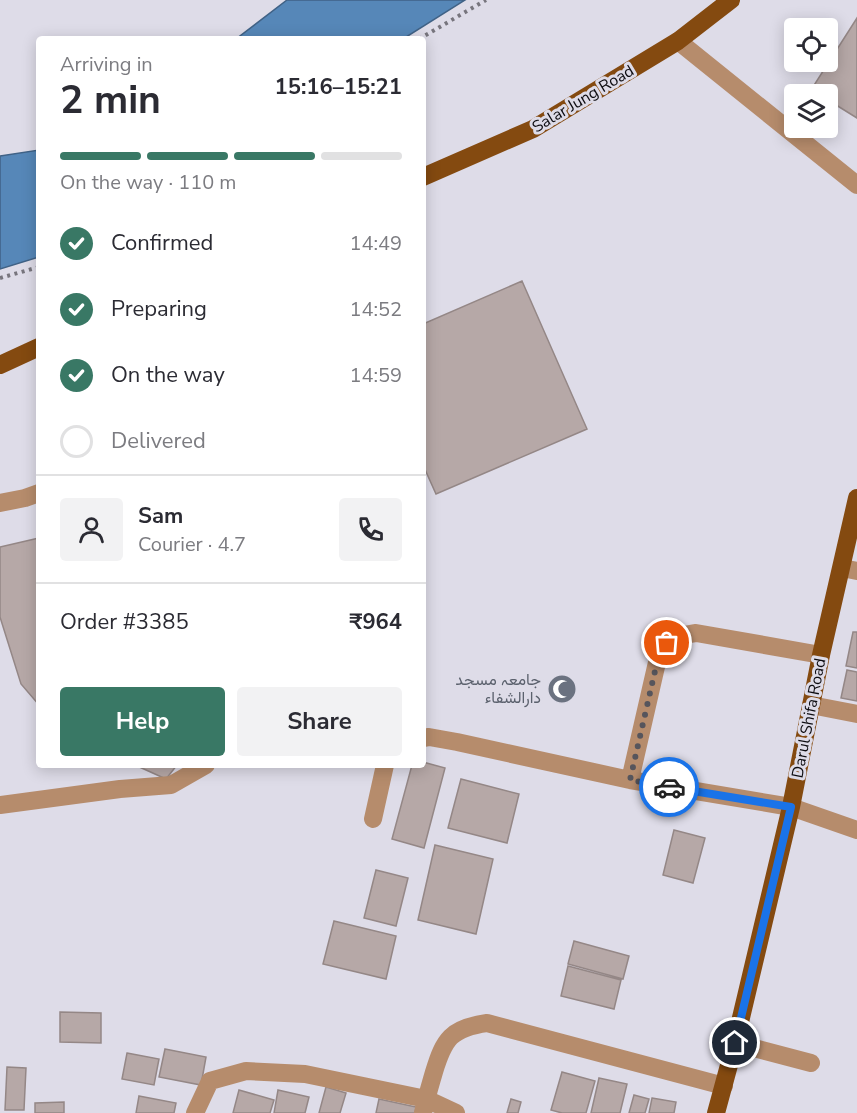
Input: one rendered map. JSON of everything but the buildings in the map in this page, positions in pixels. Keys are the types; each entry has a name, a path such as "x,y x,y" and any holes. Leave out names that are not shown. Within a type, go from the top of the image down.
{"main road":[{"name":"Salar Jung Road","path":"426,176 533,129 678,41 731,0"},
{"path":"0,365 36,349"},
{"name":"Darul Shifa Road","path":"716,1113 791,807 821,655 849,570 857,498"}],"street":[{"path":"678,41 857,185"},
{"path":"0,503 36,494"},
{"path":"630,780 658,658 667,643 680,635 696,633 821,655"},
{"path":"811,705 857,714"},
{"path":"426,738 457,742 630,780 791,807 857,830"},
{"path":"0,805 120,789 171,785 201,768"},
{"path":"373,819 385,768"},
{"path":"424,1106 441,1049 449,1036 471,1025 487,1023 724,1086"},
{"path":"735,1043 811,1063"},
{"path":"195,1113 210,1081 246,1071 305,1074 456,1113"}],"path":[{"path":"424,36 486,0"},
{"path":"0,278 36,268"}],"water":[{"path":"287,0 465,0 408,36 240,36"},
{"path":"36,150 36,258 0,269 0,156"}],"way so far":[{"path":"667,643 658,658 630,780 669,787"}],"place":[{"name":"جامعہ مسجد دارالشفاء","path":"562,689"}],"route":[{"path":"669,787 791,807 735,1043"}]}
